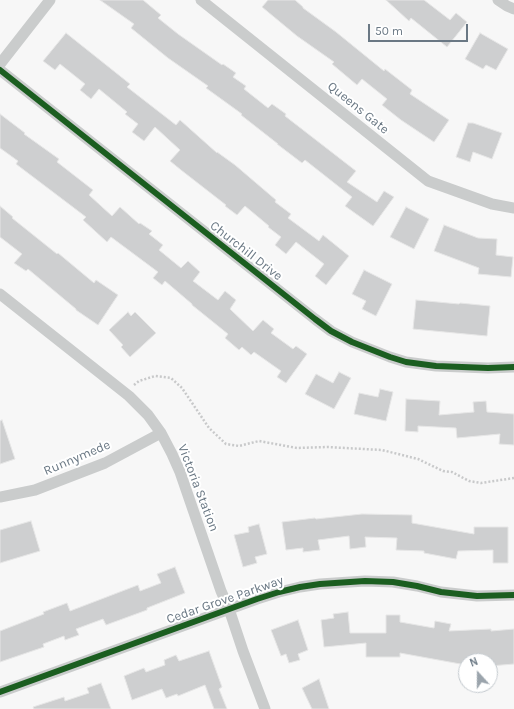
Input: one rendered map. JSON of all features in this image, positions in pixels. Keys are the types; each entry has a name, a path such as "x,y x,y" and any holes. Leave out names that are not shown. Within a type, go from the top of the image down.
{"street":[{"path":"0,64 50,0"},
{"name":"Queens Gate","path":"201,0 428,181 492,204 514,208"},
{"path":"498,0 514,9"},
{"name":"Churchill Drive","path":"0,70 331,331 352,342 406,362 436,366 488,368 514,367"},
{"name":"Victoria Station","path":"0,294 125,393 148,415 161,433 180,472 264,709"},
{"name":"Runnymede","path":"0,497 35,490 105,463 161,433"},
{"name":"Cedar Grove Parkway","path":"0,692 229,609 272,594 300,587 365,581 393,582 441,592 477,596 514,595"}],"path":[{"path":"125,393 139,381 155,376 171,378 182,388 209,428 226,444 239,446 259,441 297,448 382,450 418,459 443,471 452,472 469,481 481,483 514,478"}],"building":[{"path":"100,0 143,0 161,15 158,18 178,34 236,73 233,77 246,86 244,89 268,108 272,104 286,114 285,116 356,171 347,182 377,202 384,191 394,197 373,226 345,206 352,197 305,160 302,163 277,144 241,115 242,114 206,88 208,86 168,58 131,28 134,24"},
{"path":"268,0 295,0 303,8 336,32 384,71 385,69 412,90 410,94 449,120 434,142 401,120 382,105 387,99 362,79 357,85 332,64 334,62 297,36 262,7"},
{"path":"386,0 424,0 450,20 456,13 467,22 447,47 411,18 409,21"},
{"path":"66,33 130,84 127,87 176,125 180,120 217,153 235,165 276,200 275,202 291,214 288,218 319,241 323,235 349,256 326,285 315,276 324,264 296,242 286,254 275,245 281,237 245,206 237,215 170,161 180,150 155,127 144,141 132,132 138,124 125,114 127,112 99,89 91,99 80,90 85,84 60,64 55,70 43,61"},
{"path":"480,33 508,49 496,70 486,65 483,69 465,59"},
{"path":"0,114 25,133 24,134 59,159 57,162 93,190 89,195 112,216 120,207 139,224 140,223 152,231 149,234 163,245 159,250 181,268 188,261 200,272 193,281 218,300 225,291 236,300 230,309 253,331 263,320 274,329 271,333 293,349 296,346 307,354 286,383 277,377 281,371 254,352 251,355 242,347 239,350 225,338 228,334 165,281 162,285 153,278 158,272 111,237 107,242 83,220 86,217 16,164 18,161 0,148"},
{"path":"468,123 473,123 502,133 492,159 473,152 470,162 456,157"},
{"path":"0,206 13,217 12,218 94,283 96,280 118,295 98,325 76,310 28,269 26,271 14,263 22,254 0,237"},
{"path":"406,207 429,219 414,249 390,237"},
{"path":"444,225 478,238 497,239 496,255 513,257 511,277 478,274 479,268 434,251"},
{"path":"364,270 392,284 376,316 362,309 366,301 352,294"},
{"path":"416,300 490,306 487,336 413,329"},
{"path":"128,312 131,316 135,312 156,333 130,357 121,347 123,345 109,330"},
{"path":"339,372 351,378 334,409 305,394 316,374 333,383"},
{"path":"380,389 393,392 386,421 354,414 359,393 378,397"},
{"path":"406,399 440,401 439,415 474,412 473,402 486,401 487,412 514,414 514,445 499,444 500,434 457,438 456,428 418,426 418,432 405,431"},
{"path":"2,420 15,459 0,464 0,421"},
{"path":"362,514 412,515 412,523 474,534 474,527 508,527 508,563 493,563 493,550 458,551 456,559 424,553 424,551 396,550 397,538 365,537 366,547 350,549 349,536 318,540 320,550 303,552 303,548 286,550 282,522"},
{"path":"31,521 40,551 0,563 0,530"},
{"path":"259,524 267,554 255,557 257,563 243,567 234,535 249,532 248,527"},
{"path":"175,567 185,593 147,608 147,610 106,625 103,619 76,629 79,635 65,640 64,636 43,644 44,647 0,662 0,631 44,614 43,612 67,603 70,611 138,585 140,591 161,583 157,574"},
{"path":"348,612 350,633 386,633 386,615 400,615 400,622 434,628 435,621 451,624 449,631 491,629 491,631 514,629 514,664 498,665 498,653 458,653 458,664 400,653 400,657 366,657 366,643 324,647 321,620 334,618 333,614"},
{"path":"298,620 308,650 298,654 300,660 289,663 286,654 281,656 271,630"},
{"path":"209,651 222,687 219,689 227,709 214,709 205,685 178,696 177,694 166,698 162,689 132,700 124,676 144,668 146,672 165,665 164,660 176,655 179,661"},
{"path":"319,679 329,709 312,709 302,688"},
{"path":"101,683 111,709 34,709 33,707 64,697 65,701 89,693 87,688"}],"cycle path":[{"path":"0,70 331,331 352,342 406,362 436,366 488,368 514,367"},
{"path":"0,692 257,599 300,587 365,581 393,582 441,592 477,596 514,595"}]}
